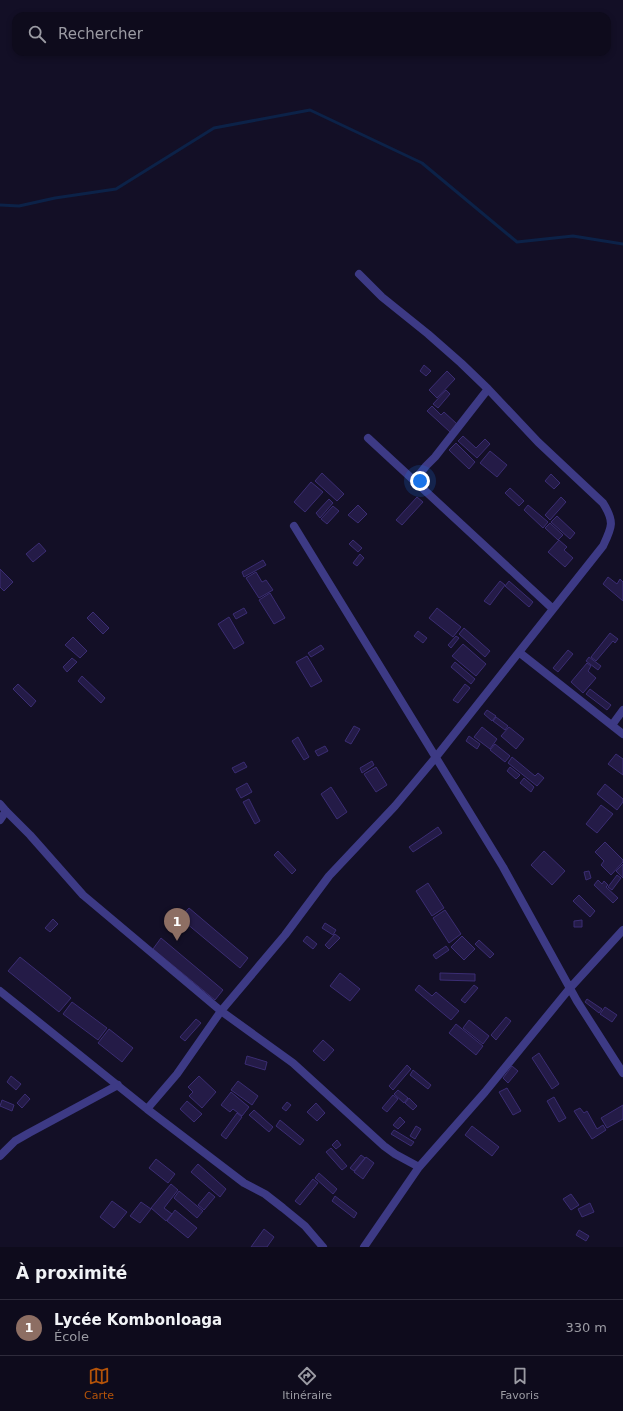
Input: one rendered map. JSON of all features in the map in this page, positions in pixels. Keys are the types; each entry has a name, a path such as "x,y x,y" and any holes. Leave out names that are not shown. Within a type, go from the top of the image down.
{"street":[{"path":"147,1109 177,1074 221,1011 285,935 329,876 395,806 520,653 603,546 612,521 609,512 603,503 538,442 488,389 428,334 382,297 359,274"},
{"path":"414,481 435,457 488,389"},
{"path":"368,438 522,578 553,609"},
{"path":"294,526 503,867 570,988 623,1073"},
{"path":"520,653 623,734"},
{"path":"612,724 623,710"},
{"path":"0,804 30,834 83,894 221,1011 293,1063 384,1146 395,1154 419,1167"},
{"path":"0,820 6,811"},
{"path":"364,1247 419,1167 485,1092 570,988 623,930"},
{"path":"0,991 147,1109 244,1183 265,1194 283,1208 305,1226 323,1247"},
{"path":"0,1156 15,1141 29,1132 118,1085"}],"building":[{"path":"424,365 431,371 426,376 420,371"},
{"path":"447,371 455,379 437,398 429,390"},
{"path":"446,390 450,394 438,408 433,404"},
{"path":"432,406 441,415 444,412 457,424 450,432 427,411"},
{"path":"463,436 476,448 485,439 490,444 477,458 458,441"},
{"path":"456,443 475,462 469,469 449,450"},
{"path":"490,451 507,465 497,477 480,463"},
{"path":"322,473 344,494 337,501 315,481"},
{"path":"551,474 560,483 554,489 545,481"},
{"path":"311,482 323,492 305,512 294,502"},
{"path":"510,488 524,501 519,506 505,493"},
{"path":"417,497 423,502 402,525 396,520"},
{"path":"561,497 566,502 550,520 545,515"},
{"path":"329,499 333,503 320,518 316,513"},
{"path":"358,505 367,514 358,523 348,515"},
{"path":"528,505 548,522 543,528 524,510"},
{"path":"333,506 339,511 327,524 321,519"},
{"path":"557,516 575,533 570,539 551,522"},
{"path":"550,523 563,535 558,540 545,528"},
{"path":"353,540 362,548 358,552 349,544"},
{"path":"559,540 567,547 564,550 573,558 565,567 548,552"},
{"path":"39,543 46,551 33,562 26,554"},
{"path":"360,554 364,558 357,566 353,563"},
{"path":"263,560 266,565 244,577 242,572"},
{"path":"0,569 13,582 4,591 0,587"},
{"path":"256,572 262,582 266,580 273,590 259,598 246,578"},
{"path":"608,577 617,584 620,579 623,582 623,601 603,584"},
{"path":"500,581 505,585 490,605 484,601"},
{"path":"509,581 533,602 529,607 505,586"},
{"path":"270,593 285,618 274,624 259,600"},
{"path":"244,608 247,613 236,619 233,614"},
{"path":"437,608 461,627 453,637 429,618"},
{"path":"93,612 109,628 103,634 87,618"},
{"path":"229,617 244,643 234,649 218,624"},
{"path":"464,628 490,651 485,657 459,634"},
{"path":"418,631 427,638 423,643 414,636"},
{"path":"610,633 618,639 615,643 613,641 596,661 591,657"},
{"path":"456,636 459,638 451,648 448,645"},
{"path":"73,637 87,651 80,658 65,645"},
{"path":"463,644 486,664 476,676 452,656"},
{"path":"321,645 324,649 311,657 308,653"},
{"path":"568,650 573,654 558,672 553,668"},
{"path":"307,656 322,681 311,687 296,662"},
{"path":"589,657 601,666 598,670 586,661"},
{"path":"72,658 77,662 67,672 63,667"},
{"path":"455,662 475,679 471,684 451,667"},
{"path":"587,663 591,666 588,671 596,678 583,693 571,682"},
{"path":"82,676 105,698 101,703 78,681"},
{"path":"18,684 36,701 31,707 13,689"},
{"path":"465,684 470,688 458,703 453,700"},
{"path":"590,689 611,705 607,710 586,694"},
{"path":"487,710 496,716 492,721 484,714"},
{"path":"496,717 508,726 505,730 493,721"},
{"path":"354,726 360,729 351,744 345,741"},
{"path":"482,727 497,739 490,749 474,737"},
{"path":"509,727 524,739 516,749 501,736"},
{"path":"469,736 480,744 477,749 466,741"},
{"path":"298,737 309,757 304,760 292,741"},
{"path":"495,744 510,756 505,762 490,750"},
{"path":"325,746 328,751 318,756 315,751"},
{"path":"616,754 623,759 623,775 608,764"},
{"path":"512,757 535,776 538,773 544,778 537,786 508,763"},
{"path":"372,761 374,765 362,773 360,768"},
{"path":"244,762 247,767 235,773 232,768"},
{"path":"376,767 387,785 376,792 364,774"},
{"path":"510,767 520,775 516,779 507,771"},
{"path":"524,778 534,787 531,792 520,783"},
{"path":"247,783 252,792 241,798 236,789"},
{"path":"605,784 623,799 623,802 617,810 597,794"},
{"path":"331,787 347,812 337,819 321,794"},
{"path":"249,799 260,821 255,824 243,802"},
{"path":"601,805 613,814 597,833 586,824"},
{"path":"438,827 442,833 413,852 409,847"},
{"path":"605,842 623,860 623,862 611,875 601,865 604,861 595,852"},
{"path":"278,851 296,870 292,874 274,855"},
{"path":"544,851 565,871 552,885 531,865"},
{"path":"623,864 623,878 616,871"},
{"path":"589,871 591,878 586,880 584,872"},
{"path":"617,875 621,878 612,890 608,887"},
{"path":"598,880 602,884 604,881 608,885 606,887 618,898 613,903 594,885"},
{"path":"428,883 444,908 432,916 416,891"},
{"path":"579,895 595,911 590,917 573,901"},
{"path":"189,908 248,958 240,968 180,918"},
{"path":"445,910 461,934 449,943 433,918"},
{"path":"53,919 58,924 50,932 45,928"},
{"path":"582,920 582,927 574,927 574,921"},
{"path":"325,923 336,930 333,935 322,928"},
{"path":"335,934 340,938 329,949 325,945"},
{"path":"307,936 317,944 313,949 303,941"},
{"path":"462,936 475,949 464,960 451,947"},
{"path":"161,938 223,990 215,1000 153,949"},
{"path":"479,940 494,954 490,958 475,944"},
{"path":"446,946 449,950 436,959 433,955"},
{"path":"20,957 71,998 59,1012 8,971"},
{"path":"340,973 360,989 350,1001 330,986"},
{"path":"440,973 475,974 475,981 440,980"},
{"path":"419,985 432,996 436,992 459,1011 451,1020 415,990"},
{"path":"474,985 478,988 465,1003 461,1000"},
{"path":"587,999 602,1009 599,1013 585,1002"},
{"path":"72,1002 107,1028 98,1040 63,1014"},
{"path":"605,1007 617,1015 612,1022 600,1014"},
{"path":"506,1017 511,1021 496,1040 491,1035"},
{"path":"196,1019 201,1023 185,1041 180,1037"},
{"path":"469,1020 489,1036 483,1044 463,1028"},
{"path":"456,1024 483,1046 476,1055 449,1033"},
{"path":"109,1029 133,1048 122,1062 98,1043"},
{"path":"323,1040 334,1050 324,1061 313,1051"},
{"path":"539,1053 559,1084 552,1089 532,1058"},
{"path":"247,1056 267,1062 265,1070 245,1064"},
{"path":"407,1065 411,1069 393,1090 389,1086"},
{"path":"512,1066 518,1071 508,1083 503,1078"},
{"path":"413,1070 431,1085 428,1089 410,1075"},
{"path":"11,1076 21,1084 16,1090 7,1082"},
{"path":"199,1076 216,1092 202,1108 189,1096 193,1092 188,1087"},
{"path":"238,1081 258,1096 252,1105 231,1090"},
{"path":"507,1088 521,1111 513,1115 499,1092"},
{"path":"398,1090 408,1098 404,1103 394,1094"},
{"path":"231,1092 249,1107 242,1116 233,1109 230,1112 221,1105"},
{"path":"25,1094 30,1099 22,1108 17,1103"},
{"path":"393,1095 398,1099 387,1112 382,1108"},
{"path":"554,1097 566,1118 559,1122 547,1101"},
{"path":"409,1098 417,1106 413,1110 405,1103"},
{"path":"2,1100 14,1105 12,1111 0,1106"},
{"path":"187,1101 202,1114 194,1122 180,1109"},
{"path":"287,1102 291,1105 286,1111 282,1108"},
{"path":"316,1103 325,1113 317,1121 307,1112"},
{"path":"623,1105 623,1119 607,1128 601,1118"},
{"path":"580,1108 584,1113 587,1111 597,1129 603,1125 606,1130 592,1139 574,1111"},
{"path":"254,1110 273,1127 269,1132 249,1115"},
{"path":"237,1113 242,1117 226,1139 221,1135"},
{"path":"400,1117 405,1122 398,1129 393,1125"},
{"path":"280,1120 304,1140 300,1145 276,1126"},
{"path":"416,1126 421,1129 415,1139 410,1136"},
{"path":"472,1126 499,1147 492,1156 465,1135"},
{"path":"394,1130 414,1142 411,1146 391,1134"},
{"path":"337,1140 341,1145 336,1149 332,1145"},
{"path":"331,1148 347,1166 342,1170 326,1152"},
{"path":"361,1155 365,1158 354,1171 350,1168"},
{"path":"366,1157 374,1163 363,1179 354,1172"},
{"path":"156,1159 175,1174 168,1183 149,1168"},
{"path":"198,1164 226,1189 220,1197 191,1172"},
{"path":"319,1173 337,1189 333,1194 315,1178"},
{"path":"313,1179 318,1183 300,1205 295,1201"},
{"path":"171,1184 178,1190 164,1208 172,1214 166,1221 151,1208"},
{"path":"179,1191 203,1211 197,1218 174,1198"},
{"path":"209,1192 215,1197 204,1210 198,1205"},
{"path":"571,1194 579,1205 571,1210 563,1199"},
{"path":"335,1196 357,1213 354,1218 332,1201"},
{"path":"112,1201 127,1212 114,1228 100,1217"},
{"path":"141,1202 151,1209 140,1223 130,1216"},
{"path":"590,1203 594,1212 582,1217 578,1209"},
{"path":"175,1210 197,1228 188,1238 167,1221"},
{"path":"264,1229 274,1237 267,1247 251,1247"},
{"path":"579,1230 589,1236 586,1241 576,1235"}],"waterway":[{"path":"0,205 19,206 55,198 116,189 214,128 310,110 422,163 517,242 573,236 623,244"}],"place":[{"name":"Lycée Kombonloaga","path":"177,941"}]}
